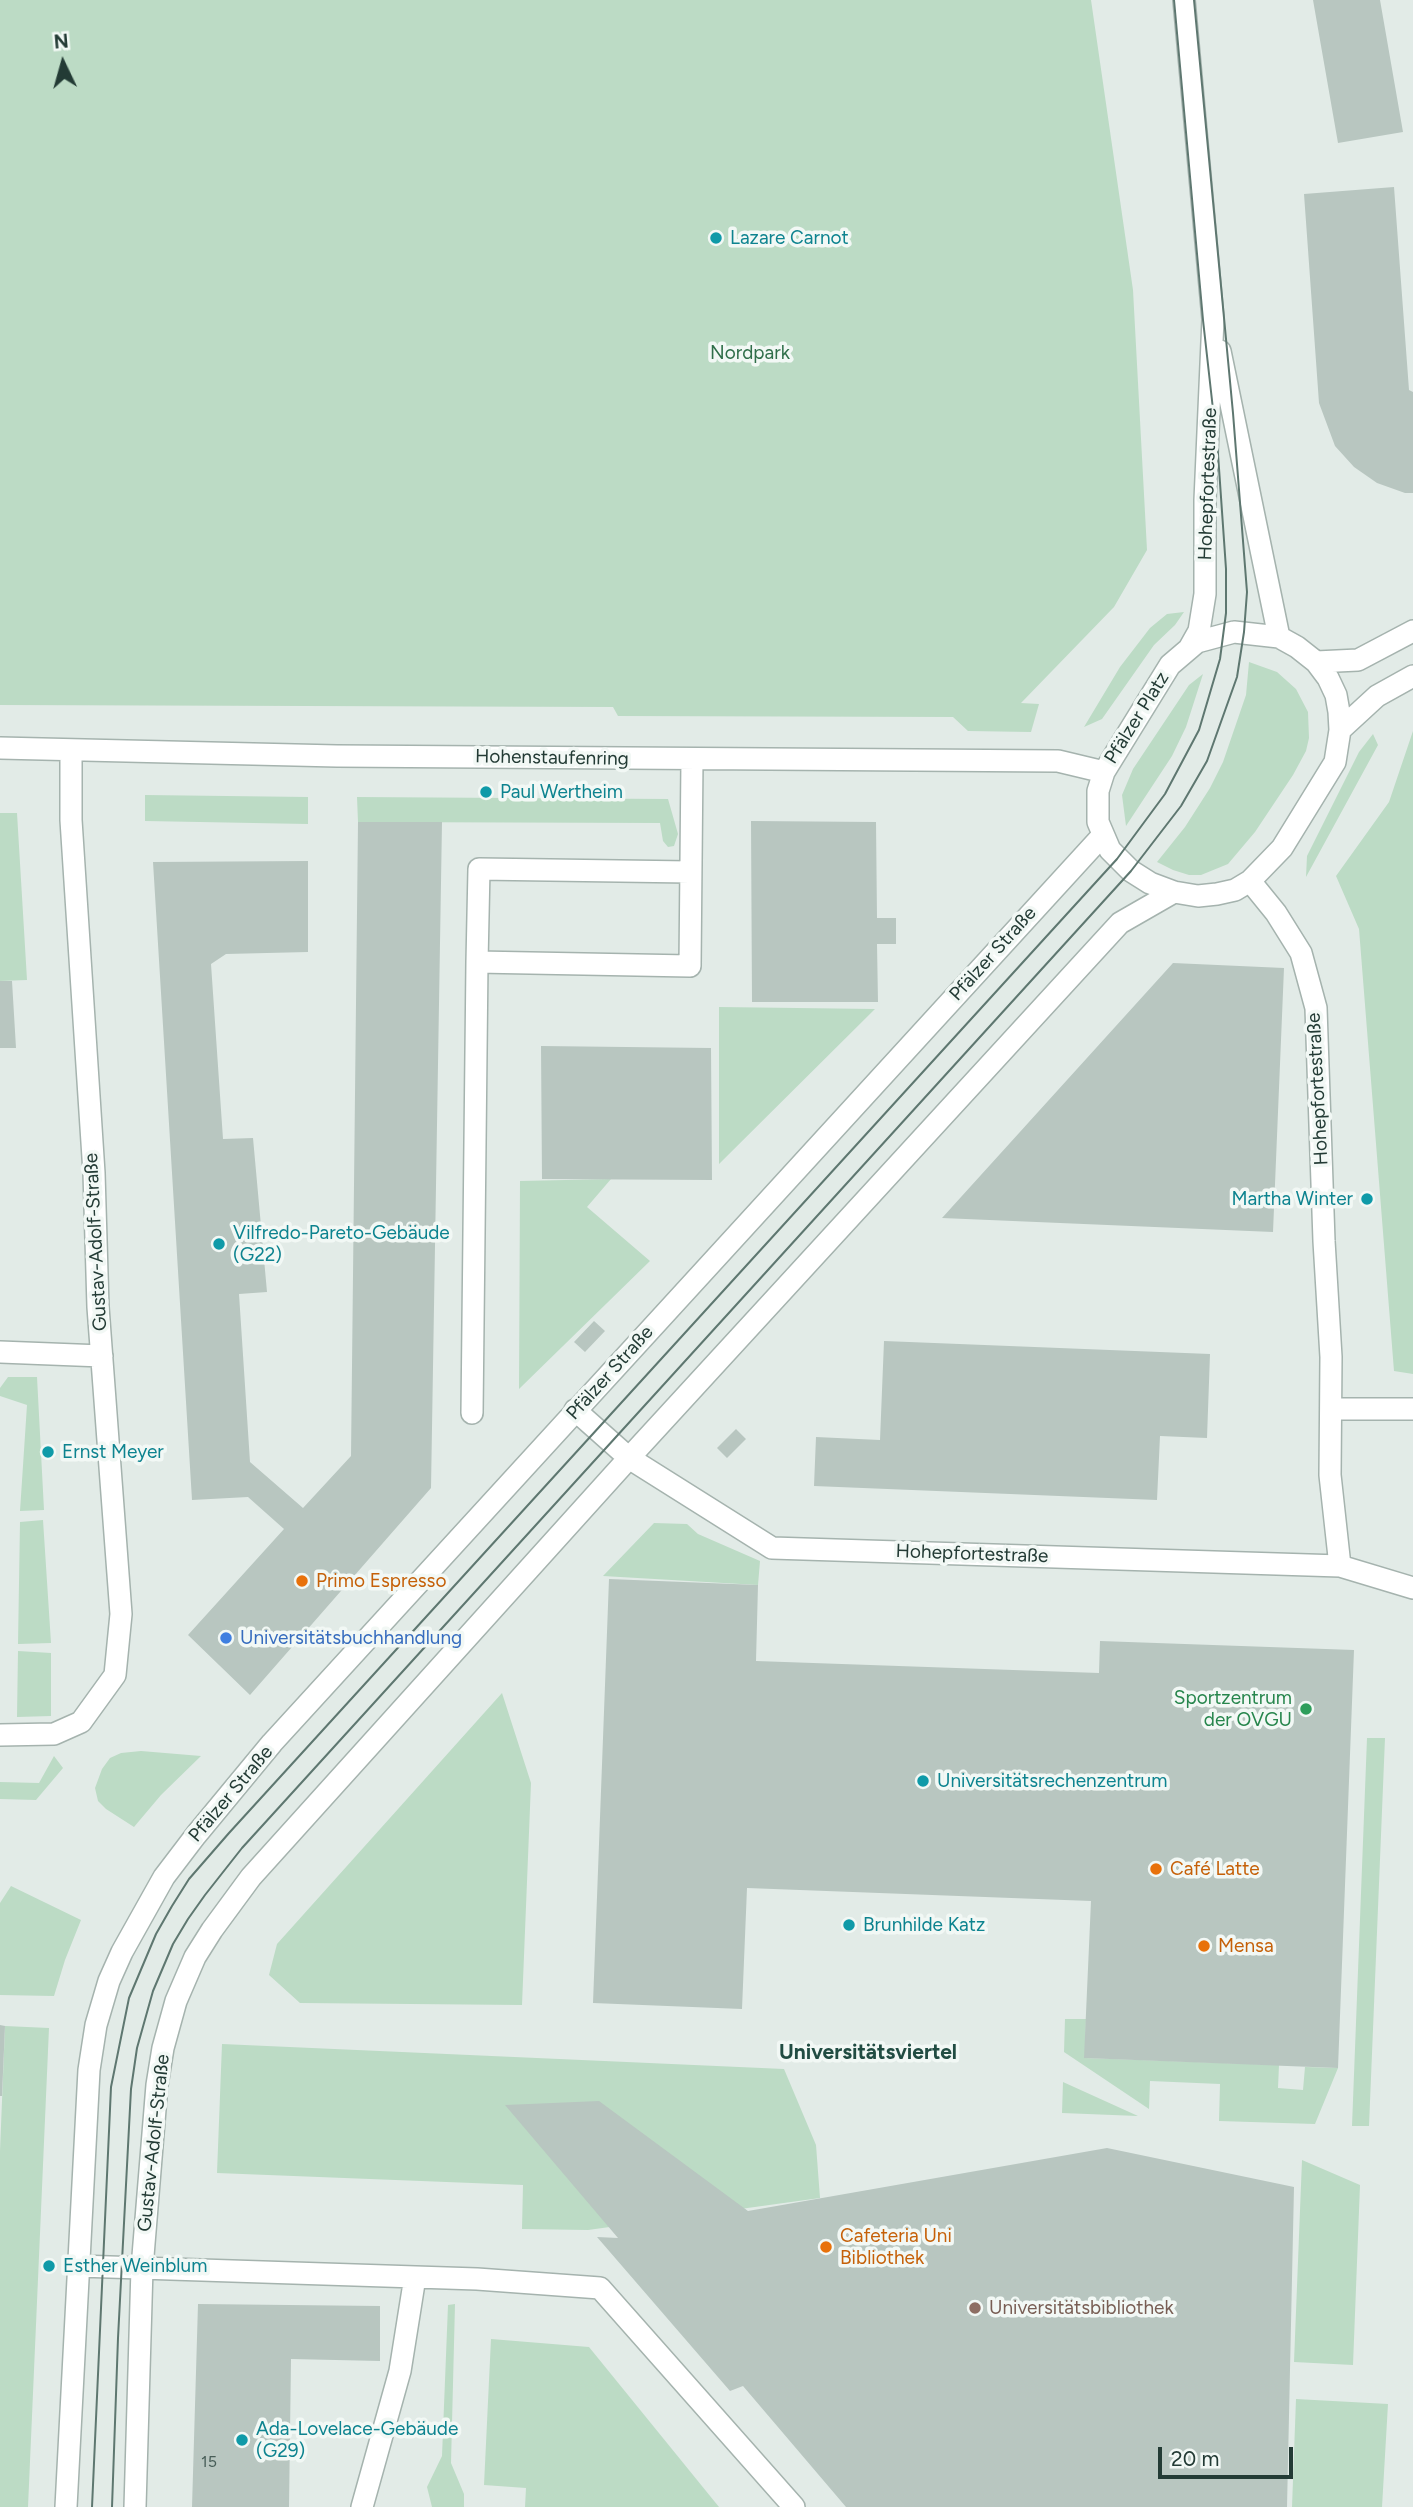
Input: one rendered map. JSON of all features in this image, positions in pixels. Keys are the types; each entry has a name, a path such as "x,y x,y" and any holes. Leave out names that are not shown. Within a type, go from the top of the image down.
{"street":[{"name":"Hohepfortestraße","path":"1184,0 1213,318 1279,637"},
{"name":"Hohepfortestraße","path":"1190,647 1199,631 1205,594 1205,500 1213,318"},
{"path":"1315,662 1358,660 1413,631"},
{"name":"Pfälzer Platz","path":"1234,632 1279,637 1315,662 1328,678 1336,695 1340,730 1335,762 1282,848 1250,881 1235,890 1198,896 1174,892 1150,883 1117,859 1102,836 1097,802 1104,772 1170,665 1190,647 1214,636 1234,632"},
{"path":"1340,730 1377,696 1413,676"},
{"name":"Hohenstaufenring","path":"0,748 692,760 1058,761 1104,772"},
{"name":"Gustav-Adolf-Straße","path":"0,1735 54,1734 81,1722 115,1675 121,1614 102,1356 94,1173 71,820 71,751"},
{"path":"477,962 690,966 692,760"},
{"name":"Pfälzer Straße","path":"79,2266 89,2070 96,2025 109,1981 136,1924 164,1877 272,1743 1102,836"},
{"path":"472,1413 479,869 690,872"},
{"name":"Hohepfortestraße","path":"1250,881 1276,913 1301,953 1315,1008 1331,1409 1330,1475 1340,1566"},
{"path":"629,1458 1120,923 1174,892"},
{"path":"0,1352 102,1356"},
{"path":"1331,1409 1413,1409"},
{"name":"Hohepfortestraße","path":"575,1410 629,1458 772,1548 1340,1566 1413,1588"},
{"name":"Gustav-Adolf-Straße","path":"135,2507 142,2268 152,2122 169,2023 185,1978 230,1903 629,1458"},
{"path":"66,2507 79,2266 415,2277 600,2288 794,2507"},
{"path":"362,2507 400,2371 415,2277"}],"green space":[{"name":"Nordpark","path":"0,0 1091,0 1133,290 1147,550 1114,607 1021,703 1039,704 1031,732 968,731 953,717 618,716 613,707 0,705"},
{"path":"1184,612 1154,645 1102,719 1084,727 1120,667 1150,628 1167,614"},
{"path":"1249,662 1277,672 1296,689 1308,712 1309,738 1306,751 1255,832 1228,864 1201,875 1189,875 1173,870 1157,862 1185,827 1223,762 1246,695"},
{"path":"1203,674 1186,727 1172,756 1126,826 1122,795 1133,769 1189,685"},
{"path":"1413,731 1413,1374 1394,1371 1359,929 1336,876 1389,802"},
{"path":"1373,734 1378,745 1306,877 1307,856 1359,752"},
{"path":"145,795 308,797 308,824 145,821"},
{"path":"357,797 668,799 678,834 674,846 668,847 663,841 660,823 358,822"},
{"path":"0,813 17,813 27,980 0,981"},
{"path":"719,1007 875,1009 719,1164"},
{"path":"611,1179 587,1207 650,1261 519,1389 520,1181"},
{"path":"8,1377 37,1377 44,1510 20,1511 27,1405 0,1396 0,1388"},
{"path":"43,1520 51,1643 18,1644 20,1522"},
{"path":"654,1523 687,1524 698,1534 760,1561 758,1585 603,1576"},
{"path":"18,1651 51,1653 51,1716 17,1717"},
{"path":"502,1693 531,1783 522,2005 300,2003 269,1975 277,1944"},
{"path":"1367,1738 1385,1738 1369,2126 1352,2126"},
{"path":"141,1751 201,1756 161,1795 134,1827 98,1801 95,1788 102,1769 110,1758 121,1753"},
{"path":"54,1756 63,1768 36,1800 0,1799 0,1782 39,1783"},
{"path":"11,1886 81,1920 54,1996 0,1995 0,1903"},
{"path":"1065,2019 1086,2019 1085,2058 1279,2065 1278,2088 1303,2090 1305,2067 1338,2068 1315,2124 1219,2121 1220,2084 1150,2081 1149,2109 1064,2052"},
{"path":"5,2026 49,2028 28,2507 0,2507 0,2151"},
{"path":"222,2044 784,2069 816,2145 820,2198 588,2230 522,2229 523,2185 217,2173"},
{"path":"1063,2082 1138,2116 1062,2113"},
{"path":"1302,2160 1360,2185 1353,2365 1294,2362"},
{"path":"455,2304 451,2463 464,2494 464,2507 432,2507 427,2487 442,2456 448,2305"},
{"path":"491,2339 589,2347 719,2507 525,2507 526,2488 484,2485"},
{"path":"1296,2399 1388,2404 1382,2507 1292,2507"}],"building":[{"path":"1313,0 1380,0 1403,132 1338,143"},
{"path":"1394,187 1409,390 1413,392 1413,493 1405,493 1377,483 1354,467 1335,446 1319,403 1304,194"},
{"path":"751,821 876,822 877,918 896,918 896,944 877,944 878,1002 752,1002"},
{"name":"Vilfredo-Pareto-Gebäude (G22)","path":"358,822 442,822 431,1488 250,1695 188,1635 284,1529 248,1497 192,1500 153,862 308,861 308,952 226,954 211,964 223,1139 253,1138 267,1292 239,1294 250,1462 303,1508 351,1456"},
{"path":"1173,963 1284,968 1273,1232 942,1218"},
{"path":"0,981 12,981 16,1048 0,1048"},
{"path":"541,1046 711,1048 712,1180 542,1179"},
{"path":"594,1321 605,1331 585,1352 574,1342"},
{"path":"884,1341 1210,1354 1207,1438 1160,1436 1157,1500 814,1486 816,1437 880,1440"},
{"path":"736,1429 746,1439 727,1458 717,1448"},
{"path":"609,1579 758,1585 756,1661 1099,1673 1100,1641 1354,1650 1338,2068 1084,2058 1091,1901 747,1888 742,2009 593,2003"},
{"path":"0,2025 5,2026 2,2096 0,2096"},
{"name":"Universitätsbibliothek","path":"599,2101 748,2211 1107,2148 1294,2187 1287,2507 846,2507 743,2386 730,2391 597,2237 618,2238 505,2105"},
{"name":"Ada-Lovelace-Gebäude (G29)","path":"198,2304 380,2306 380,2361 291,2359 289,2507 192,2507"}],"tram line":[{"path":"92,2507 111,2087 129,1998 156,1934 172,1906 189,1879 229,1833 1117,859 1165,794 1199,730 1220,659 1226,613 1226,569 1218,454 1174,0"},
{"path":"112,2507 131,2089 137,2048 153,1991 173,1944 188,1919 242,1848 1131,871 1181,806 1207,761 1237,677 1247,592 1194,0"}],"place":[{"name":"Lazare Carnot","path":"716,238"},
{"name":"Paul Wertheim","path":"486,792"},
{"name":"Martha Winter","path":"1367,1199"},
{"name":"Vilfredo-Pareto-Gebäude (G22)","path":"219,1244"},
{"name":"Ernst Meyer","path":"48,1452"},
{"name":"Primo Espresso","path":"302,1581"},
{"name":"Universitätsbuchhandlung","path":"226,1638"},
{"name":"Sportzentrum der OVGU","path":"1306,1709"},
{"name":"Universitätsrechenzentrum","path":"923,1781"},
{"name":"Café Latte","path":"1156,1869"},
{"name":"Brunhilde Katz","path":"849,1925"},
{"name":"Mensa","path":"1204,1946"},
{"name":"Cafeteria Uni Bibliothek","path":"826,2247"},
{"name":"Esther Weinblum","path":"49,2266"},
{"name":"Universitätsbibliothek","path":"975,2308"},
{"name":"Ada-Lovelace-Gebäude (G29)","path":"242,2440"}],"district":[{"name":"Universitätsviertel","path":"868,2053"}]}
